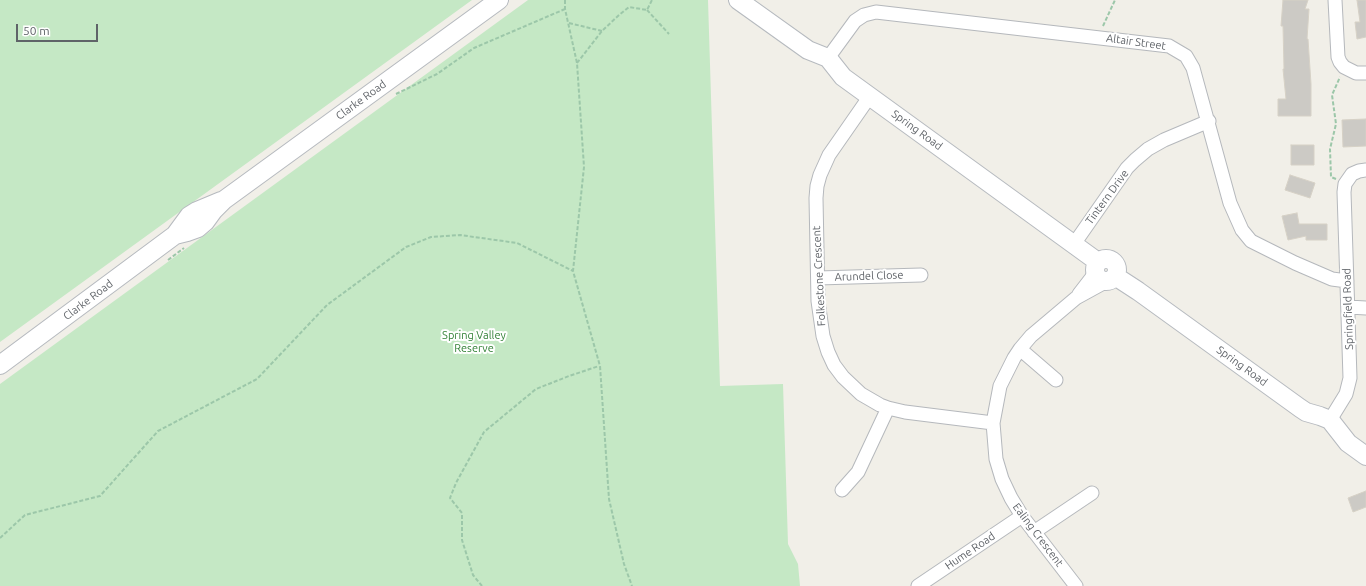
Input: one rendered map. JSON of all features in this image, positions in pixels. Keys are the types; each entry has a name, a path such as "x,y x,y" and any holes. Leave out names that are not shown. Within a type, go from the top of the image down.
{"street":[{"name":"Clarke Road","path":"0,365 181,241 187,232 198,228 205,222 224,200 499,0"},
{"name":"Spring Road","path":"738,0 808,50 828,58 843,77 1074,244 1104,273 1145,296 1306,412 1330,420"},
{"path":"1335,0 1338,56 1340,62 1344,67 1356,73 1366,73"},
{"name":"Altair Street","path":"828,58 855,21 864,15 876,12 1169,46 1181,52 1190,61 1193,68 1209,121 1230,203 1237,222 1246,236 1256,244 1295,263 1332,279 1347,281"},
{"name":"Folkestone Crescent","path":"870,96 829,155 820,175 816,198 818,301 823,336 828,352 834,365 843,377 861,394 888,408 932,416 993,423"},
{"name":"Tintern Drive","path":"1074,244 1127,168 1148,149 1164,140 1209,121"},
{"path":"1345,188 1352,174 1366,170"},
{"name":"Springfield Road","path":"1330,420 1346,394 1350,378 1345,188"},
{"name":"Ealing Crescent","path":"1076,586 1022,516 1006,488 998,469 994,450 993,423 1000,386 1006,372 1020,349 1031,336 1104,273"},
{"name":"Arundel Close","path":"818,278 920,275"},
{"path":"1348,307 1366,308"},
{"path":"1020,349 1056,380"},
{"path":"842,490 858,472 888,408"},
{"path":"1330,420 1348,443 1366,456"},
{"path":"1034,532 1092,493"},
{"name":"Hume Road","path":"918,586 1022,516"}],"path":[{"path":"565,0 565,9 577,63 584,167 573,271 600,366 609,499 624,564 632,586"},
{"path":"648,10 652,0"},
{"path":"1099,37 1115,0"},
{"path":"577,63 602,31 629,7 648,10 669,34"},
{"path":"391,97 437,74 474,48 565,9"},
{"path":"569,23 602,31"},
{"path":"1344,67 1332,95 1336,124 1330,149 1330,170 1331,177 1345,188"},
{"path":"0,538 25,515 100,496 158,431 257,379 327,305 406,247 431,237 460,235 517,242 573,271"},
{"path":"167,260 181,241"},
{"path":"482,586 474,575 462,540 462,513 450,498 456,483 484,432 536,389 600,366"}],"green space":[{"path":"0,0 472,0 0,342"},
{"name":"Spring Valley Reserve","path":"528,0 708,0 720,386 783,384 788,544 798,564 800,586 0,586 0,384"}],"building":[{"path":"1283,0 1308,0 1305,9 1309,9 1307,39 1311,84 1311,116 1278,116 1278,99 1286,99 1283,69 1283,26 1281,26"},
{"path":"1357,0 1366,0 1366,37 1357,39 1355,22 1360,22"},
{"path":"1366,119 1366,146 1343,147 1342,120"},
{"path":"1291,145 1314,145 1314,165 1291,165"},
{"path":"1290,175 1315,183 1310,198 1285,190"},
{"path":"1297,213 1299,224 1327,224 1327,240 1306,240 1306,236 1288,240 1282,216"},
{"path":"1366,491 1366,507 1353,512 1348,498"}]}
